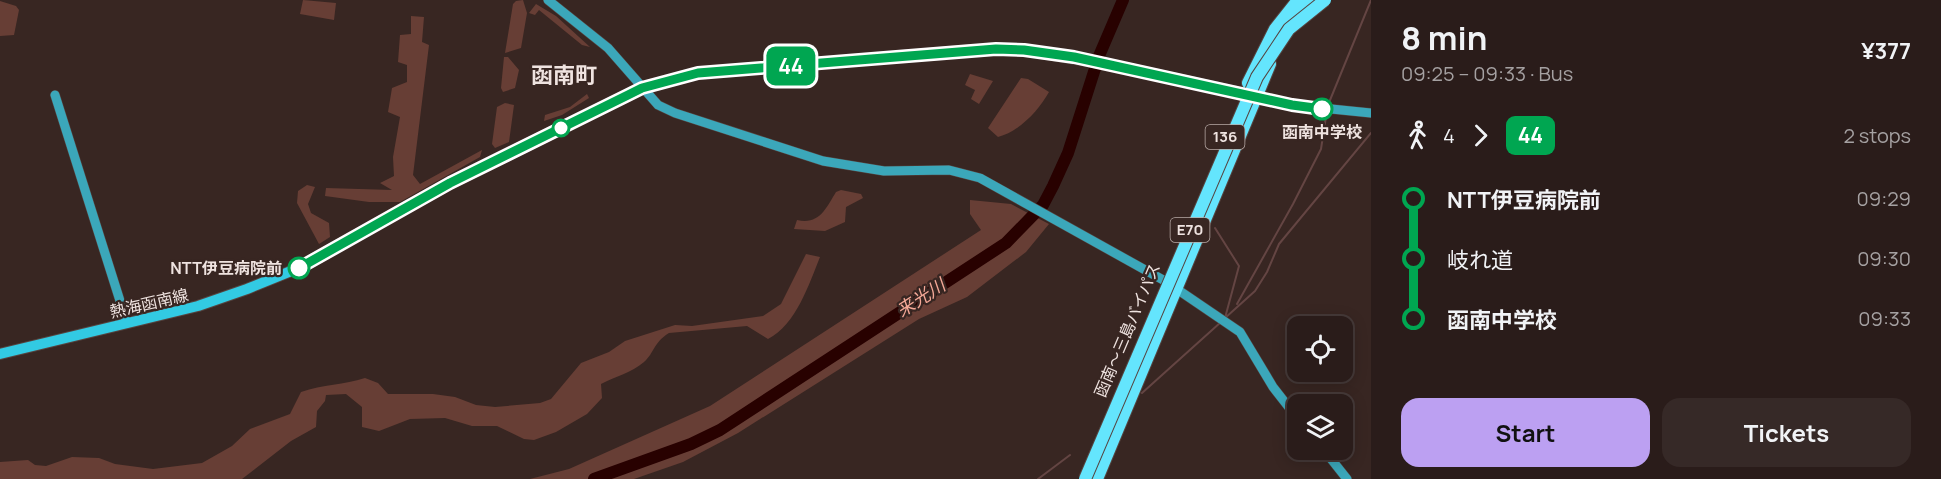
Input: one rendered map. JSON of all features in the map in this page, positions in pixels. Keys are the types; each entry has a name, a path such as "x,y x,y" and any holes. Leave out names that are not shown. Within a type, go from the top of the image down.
{"highway":[{"name":"函南～三島バイパス","path":"1079,479 1244,94 1275,29 1298,0"},
{"name":"函南～三島バイパス","path":"1097,479 1280,38 1310,0"},
{"name":"E70","path":"1085,479 1257,77 1289,29 1325,0"}],"main road":[{"name":"熱海函南線","path":"0,354 198,306 296,269 485,165 642,88 698,73 974,50 1024,50 1074,57 1256,97"}],"street":[{"path":"548,0 608,48 658,105 675,113 801,156 884,171 949,170 980,178 1165,281 1227,322 1246,339 1273,387 1287,405"},
{"path":"55,95 127,323"},
{"path":"1256,97 1292,105 1371,113"},
{"path":"1331,460 1347,479"}],"shaded area":[{"path":"303,0 336,3 334,20 300,14"},
{"path":"523,0 527,13 521,48 505,53 513,4"},
{"path":"0,1 16,6 19,10 14,35 0,36"},
{"path":"536,4 556,16 590,47 582,45 539,10 535,15 529,13"},
{"path":"411,16 424,17 422,42 429,45 413,175 420,184 482,150 480,157 400,202 369,202 325,196 326,188 392,190 380,183 394,176 393,157 400,117 388,112 392,88 407,82 407,65 398,62 400,35 411,34"},
{"path":"504,57 508,57 519,70 515,88 503,92 501,88"},
{"path":"970,74 993,81 979,104 971,99 975,90 965,85"},
{"path":"1021,78 1028,79 1049,92 1028,119 998,137 988,128"},
{"path":"587,94 589,98 562,115 544,121 545,115 570,107"},
{"path":"505,103 514,105 509,142 495,148 492,144 497,107"},
{"path":"307,185 315,187 308,204 311,213 329,223 330,237 319,244 297,203 298,191"},
{"path":"841,190 861,194 863,198 846,207 845,222 825,231 794,229 797,220 817,218 836,192"},
{"path":"970,200 1011,204 1049,224 1026,252 967,297 919,319 738,433 683,462 634,479 530,479 569,469 710,406 981,230 970,214"},
{"path":"806,254 820,257 794,314 778,333 768,339 747,326 669,333 660,340 648,358 639,366 601,384 602,398 587,414 556,432 534,440 524,439 497,426 472,426 445,418 410,419 379,431 362,427 362,407 346,394 326,395 325,401 317,411 316,427 291,441 242,479 0,479 0,462 28,460 35,465 46,466 72,457 99,458 115,464 153,469 202,463 232,446 250,429 290,414 301,392 365,378 378,383 388,394 433,394 455,397 476,405 495,407 540,403 551,399 581,363 609,352 625,341 675,325 692,326 763,316 781,304"}],"waterway":[{"name":"来光川","path":"594,479 691,444 720,430 1006,243 1043,205 1053,186 1068,153 1099,56 1123,0"},
{"path":"1328,105 1371,0"},
{"path":"1237,304 1321,149 1327,110"},
{"path":"1225,318 1255,291 1267,272 1279,244 1371,133"},
{"path":"1215,228 1239,266 1225,318"},
{"path":"1142,393 1221,322"},
{"path":"1038,479 1070,455"}],"bus line":[{"name":"44","path":"299,268 450,183 642,88 698,73 974,50 1024,50 1074,57 1292,105 1322,109"}],"place":[{"name":"函南中学校","path":"1322,109"},
{"name":"NTT伊豆病院前","path":"299,268"}],"district":[{"name":"函南町","path":"564,75"}]}
